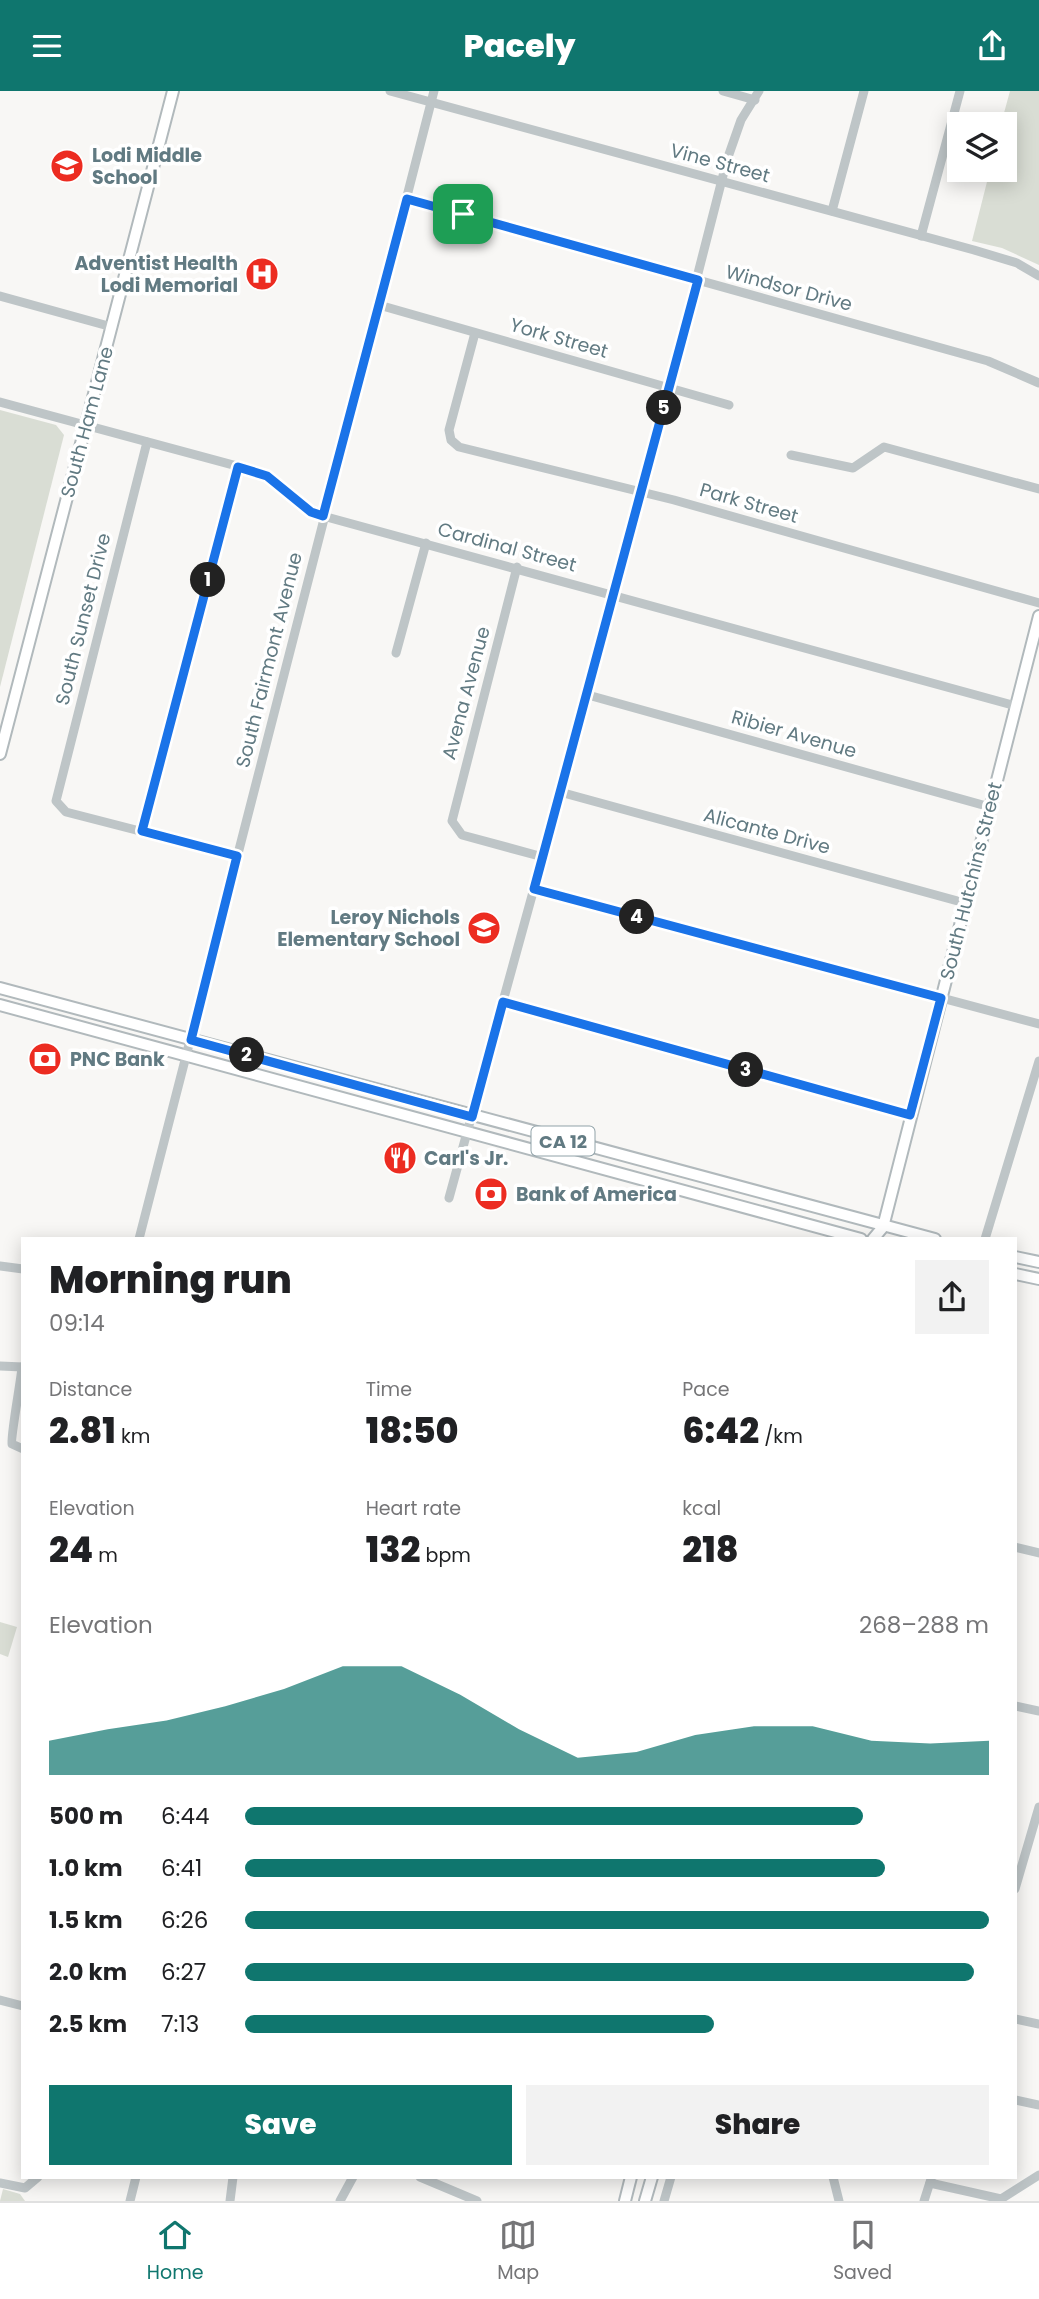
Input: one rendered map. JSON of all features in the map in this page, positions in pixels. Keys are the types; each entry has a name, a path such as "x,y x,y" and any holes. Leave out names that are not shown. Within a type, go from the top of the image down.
{"main road":[{"name":"South Ham Lane","path":"0,754 173,91"},
{"name":"South Hutchins Street","path":"875,1237 883,1227 1039,616"},
{"name":"CA 12","path":"0,988 926,1237"},
{"name":"CA 12","path":"0,1006 854,1237"},
{"path":"687,1192 723,1184"},
{"path":"883,1227 886,1237"},
{"path":"1017,1257 1039,1262"},
{"path":"1017,1274 1039,1279"},
{"path":"625,2201 630,2179"},
{"path":"645,2201 651,2179"}],"street":[{"name":"Vine Street","path":"390,91 1017,263 1039,276"},
{"name":"South Fairmont Avenue","path":"140,1237 434,91"},
{"path":"449,1198 469,1134 643,492 722,182 736,134 757,95 723,91"},
{"path":"832,211 864,91"},
{"path":"921,236 960,91"},
{"name":"Windsor Drive","path":"407,199 988,361 1039,383"},
{"path":"0,296 112,327"},
{"name":"York Street","path":"379,306 729,405"},
{"name":"Park Street","path":"475,333 449,430 451,440 459,447 643,492 1039,603"},
{"name":"Cardinal Street","path":"0,402 267,476 311,512 323,516 517,567 1016,706"},
{"name":"South Sunset Drive","path":"142,831 66,812 58,805 56,797 147,442"},
{"path":"791,455 853,468 884,447 1039,489"},
{"path":"237,856 142,831 238,467"},
{"path":"396,653 426,543"},
{"name":"Avena Avenue","path":"517,567 452,814 454,828 462,835 543,857"},
{"name":"Ribier Avenue","path":"588,695 990,807"},
{"name":"Alicante Drive","path":"560,792 965,903"},
{"path":"534,889 1039,1024"},
{"path":"503,1002 910,1115"},
{"path":"986,1237 1039,1061"},
{"path":"0,1266 21,1269"},
{"path":"0,1366 21,1367"},
{"path":"21,1381 19,1408 10,1439 12,1444 21,1448"},
{"path":"1017,1548 1039,1553"},
{"path":"1017,1706 1039,1711"},
{"path":"1017,1882 1039,1807"},
{"path":"0,2000 21,2005"},
{"path":"1017,2019 1039,2024"},
{"path":"1017,2100 1039,2105"},
{"path":"925,2201 931,2180 1001,2199 1039,2175"},
{"path":"0,2183 25,2188 36,2179"},
{"path":"130,2201 136,2179"},
{"path":"230,2201 233,2179"},
{"path":"340,2201 352,2179"},
{"path":"425,2179 477,2201"},
{"path":"664,2201 670,2179"},
{"path":"834,2179 839,2201"}],"shaded area":[{"path":"1010,91 1039,91 1039,265 1002,248 972,241 987,182 1017,182 1017,112 1004,112"},
{"path":"0,410 56,425 64,435 0,687"},
{"path":"0,1622 17,1627 8,1657 0,1654"},
{"path":"3,2189 20,2194 25,2201 0,2201"}],"place":[{"name":"Lodi Middle School","path":"67,166"},
{"name":"Adventist Health Lodi Memorial","path":"262,274"},
{"name":"Leroy Nichols Elementary School","path":"484,928"},
{"name":"PNC Bank","path":"45,1059"},
{"name":"Carl's Jr.","path":"400,1158"},
{"name":"Bank of America","path":"491,1194"}],"route":[{"path":"407,199 463,214 698,280 534,889 941,998 910,1115 503,1002 472,1117 191,1040 237,856 142,831 238,467 267,476 311,512 323,516 407,199"}]}
